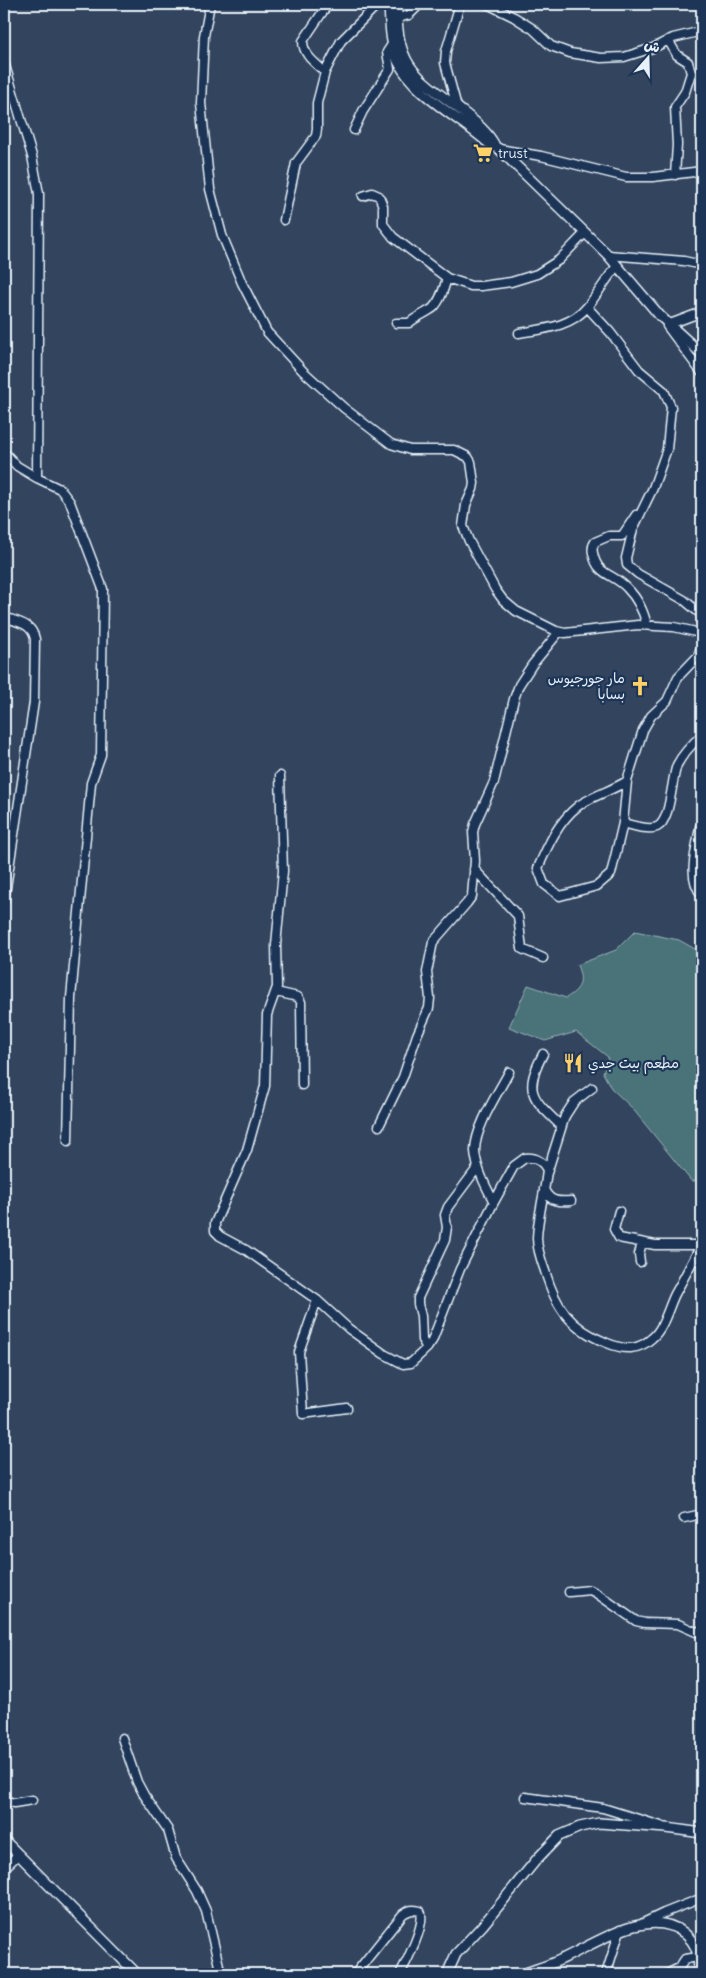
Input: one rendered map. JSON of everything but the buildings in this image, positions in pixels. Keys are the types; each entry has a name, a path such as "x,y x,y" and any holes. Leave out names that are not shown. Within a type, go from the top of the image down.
{"street":[{"path":"210,4 204,36 201,103 210,189 222,236 242,283 267,332 303,371 344,408 391,444 410,450 454,450 468,456 471,462 474,483 466,505 463,519 464,526 469,541 495,589 516,611 559,632 573,633 647,625 702,632"},
{"path":"325,72 304,50 303,41 328,4"},
{"path":"284,220 296,163 316,136 316,103 325,72 340,41 378,4"},
{"path":"389,4 404,58 418,78 485,131 498,148 608,256 660,316 702,373"},
{"path":"397,4 393,20 393,42 398,61 412,83 487,142 498,148 541,156 626,177 653,177 702,171"},
{"path":"393,20 412,12 420,4"},
{"path":"457,107 445,64 446,51 460,4"},
{"path":"487,4 533,29 550,46 570,53 601,58 613,58 653,48 668,40 702,32"},
{"path":"668,40 677,55 688,62 691,73 685,92 675,107 676,175"},
{"path":"354,130 363,111 390,69 387,52 393,42"},
{"path":"4,62 32,156 39,194 37,478"},
{"path":"363,196 372,193 379,196 383,206 383,224 387,231 447,278 471,286 525,279 537,274 559,260 584,233"},
{"path":"608,256 668,259 702,265"},
{"path":"519,333 549,328 566,322 587,307 617,266"},
{"path":"396,323 409,323 420,314 433,308 441,297 447,278"},
{"path":"587,307 610,332 639,370 664,391 670,401 667,449 653,488 640,511 633,529 626,558 627,565 638,574 684,600 702,616"},
{"path":"670,324 702,312"},
{"path":"660,316 702,354"},
{"path":"4,452 17,466 60,489 70,502 103,589 101,755 91,783 72,998 68,1141"},
{"path":"640,511 632,518 622,536 609,536 595,542 592,550 596,566 606,574 616,578 639,601 647,625"},
{"path":"4,617 29,626 34,632 35,639 34,702 4,900"},
{"path":"379,1126 403,1077 417,1035 429,1008 430,998 426,972 431,947 436,937 470,899 473,891 474,824 494,782 516,692 532,665 559,632"},
{"path":"627,781 579,806 558,829 547,846 538,868 544,884 560,896 597,886 611,874 623,823 627,781 643,730 647,722 666,701 675,682 698,656 702,645"},
{"path":"623,823 653,828 661,825 667,813 670,789 678,764 702,735"},
{"path":"280,776 283,871 276,945 276,992 267,1015 265,1086 247,1150 215,1224 215,1231 220,1236 246,1250 317,1300 349,1329 403,1364 411,1363 432,1341 460,1269 494,1202 514,1166 525,1158 532,1158 545,1165 546,1175 537,1237 538,1249 549,1286 564,1314 583,1332 615,1346 625,1349 645,1344 654,1337 701,1246 642,1244 619,1238 615,1234 615,1222 619,1211"},
{"path":"700,827 693,876 696,888 702,895"},
{"path":"474,869 518,916 522,949 543,958"},
{"path":"276,992 298,997 302,1002 302,1085"},
{"path":"543,1054 532,1078 532,1092 542,1107 561,1126"},
{"path":"494,1202 478,1167 475,1146 481,1127 509,1072"},
{"path":"546,1175 555,1154 561,1126 574,1102 592,1088"},
{"path":"427,1348 422,1340 418,1298 445,1240 447,1227 445,1215 448,1207 464,1183 478,1167"},
{"path":"544,1189 547,1196 554,1201 571,1201"},
{"path":"640,1262 639,1254 642,1244"},
{"path":"317,1300 299,1352 303,1414 348,1408"},
{"path":"684,1518 702,1514"},
{"path":"569,1592 590,1590 636,1621 678,1624 696,1632 702,1630"},
{"path":"122,1738 137,1782 144,1796 168,1830 176,1858 206,1911 221,1974"},
{"path":"525,1797 603,1808 666,1828"},
{"path":"4,1800 14,1803 32,1800"},
{"path":"448,1974 456,1954 559,1836 580,1827 599,1823 702,1833"},
{"path":"4,1840 137,1974"},
{"path":"4,1868 18,1855"},
{"path":"523,1974 561,1960 620,1930 643,1923 664,1912 702,1898"},
{"path":"355,1974 403,1914 410,1910 420,1911 422,1918 410,1955 400,1974"},
{"path":"643,1923 661,1924 682,1931 698,1949 698,1974"},
{"path":"606,1974 620,1930"},
{"path":"667,1974 679,1968 685,1959 699,1957"}],"green space":[{"path":"635,931 679,940 702,953 702,1177 692,1182 632,1108 611,1088 603,1073 608,1057 576,1032 545,1041 509,1027 528,985 566,998 575,992 579,985 580,976 577,965 616,950"}],"place":[{"name":"trust","path":"483,153"},
{"name":"مار جورجيوس بسابا","path":"640,686"},
{"name":"مطعم بيت جدي","path":"573,1063"}]}
